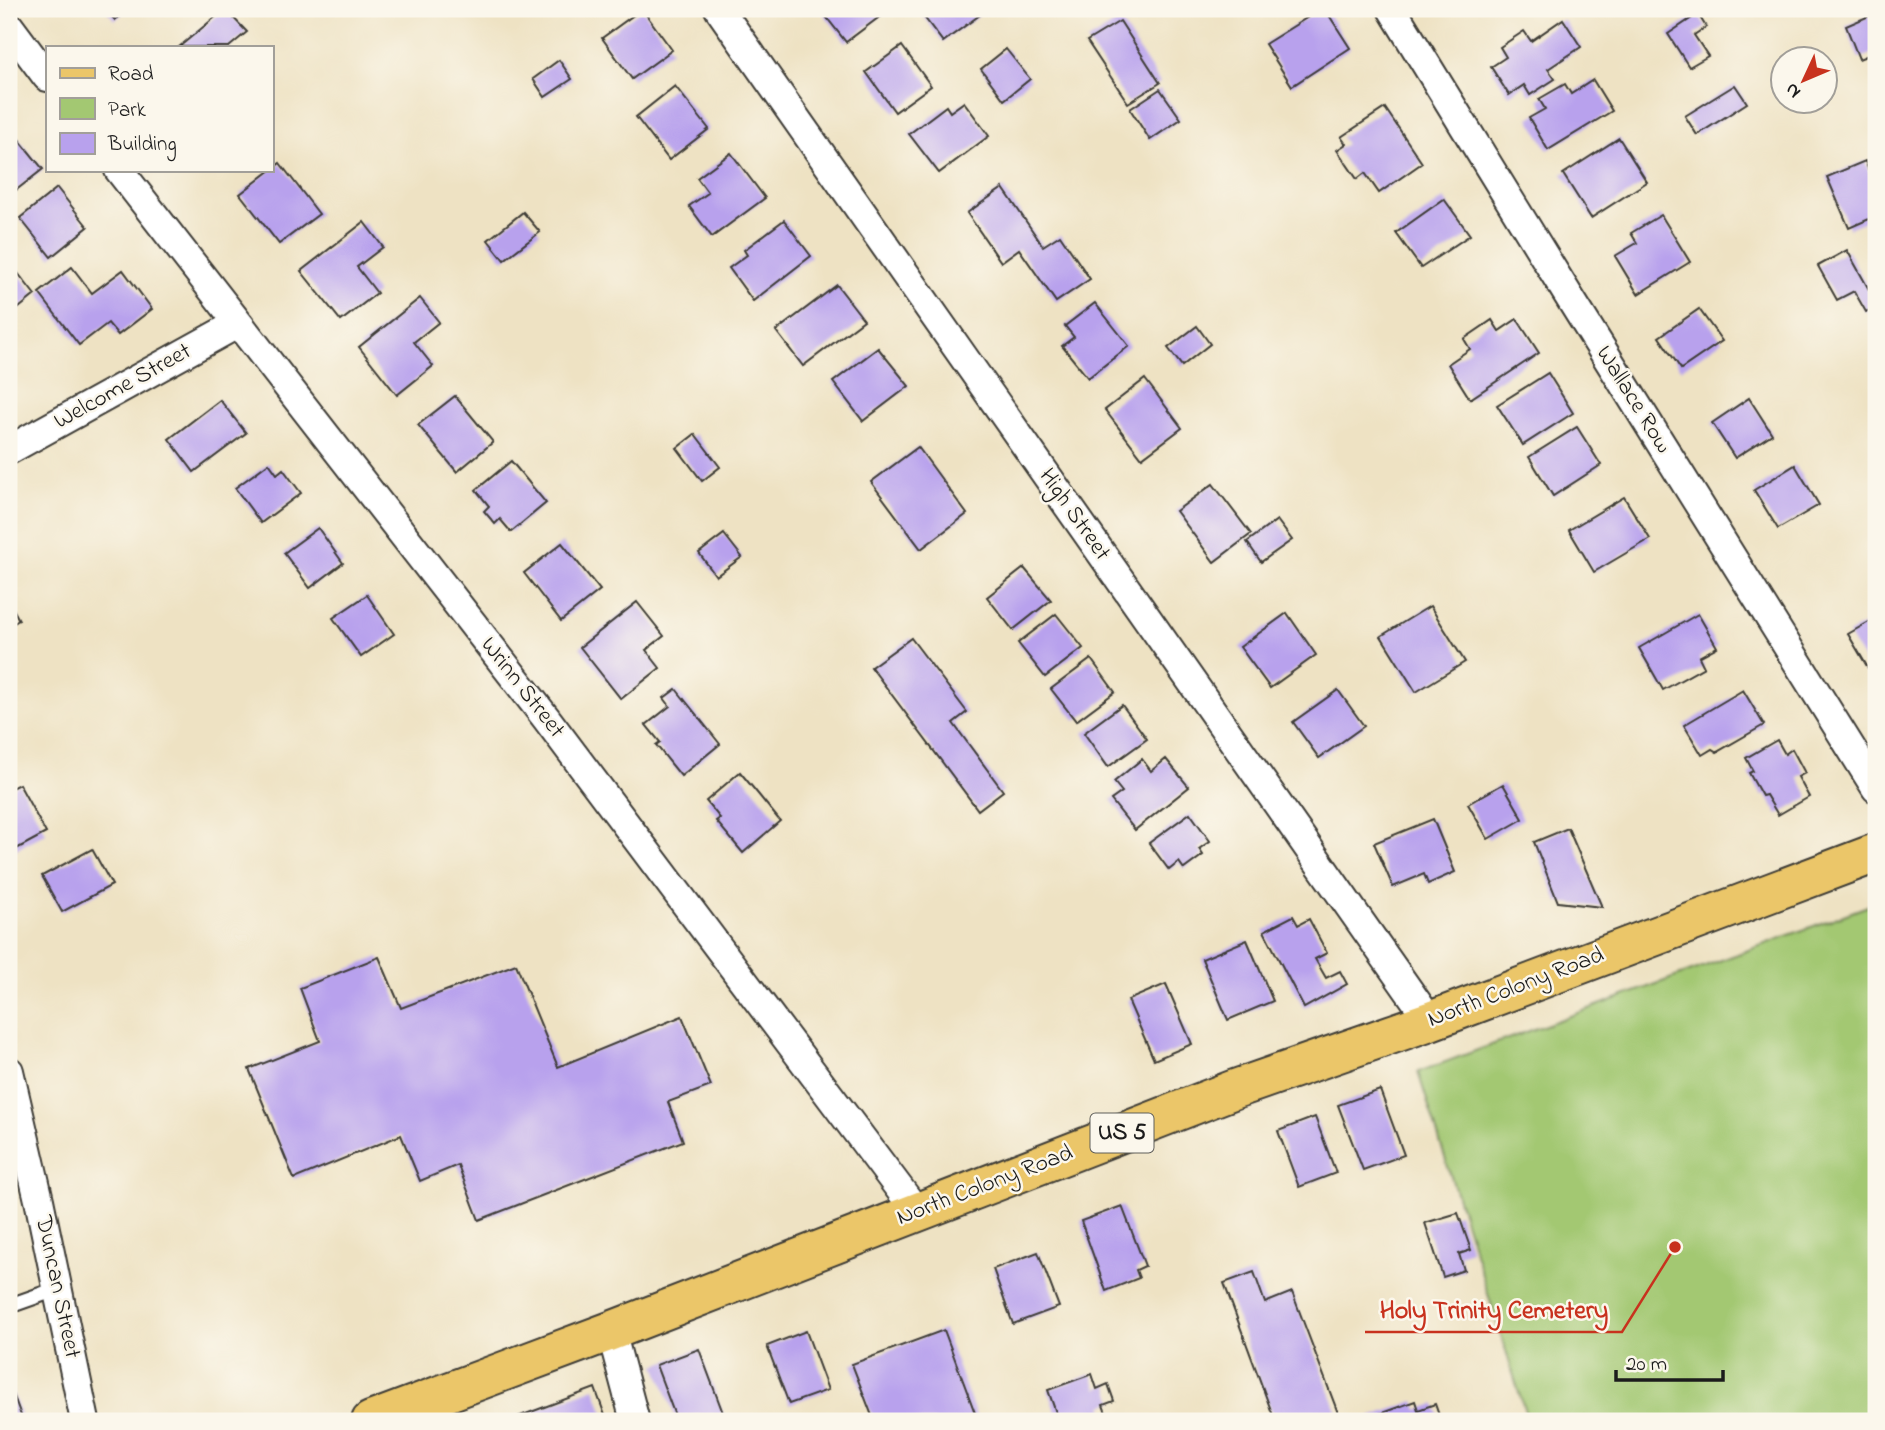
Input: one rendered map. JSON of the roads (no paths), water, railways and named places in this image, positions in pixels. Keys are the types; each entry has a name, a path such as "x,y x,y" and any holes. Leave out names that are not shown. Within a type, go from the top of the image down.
{"main road":[{"name":"North Colony Road","path":"371,1421 1235,1089 1430,1021 1876,853"}],"street":[{"name":"High Street","path":"719,9 1430,1021"},
{"name":"Wallace Row","path":"1392,9 1876,789"},
{"path":"9,26 46,76"},
{"name":"Wrinn Street","path":"121,172 546,718 917,1212"},
{"name":"Welcome Street","path":"9,450 237,324"},
{"name":"Duncan Street","path":"9,1071 85,1421"},
{"path":"611,1331 635,1421"}],"lane":[{"path":"9,1306 57,1289"}],"place":[{"name":"Holy Trinity Cemetery","path":"1675,1247"}]}
